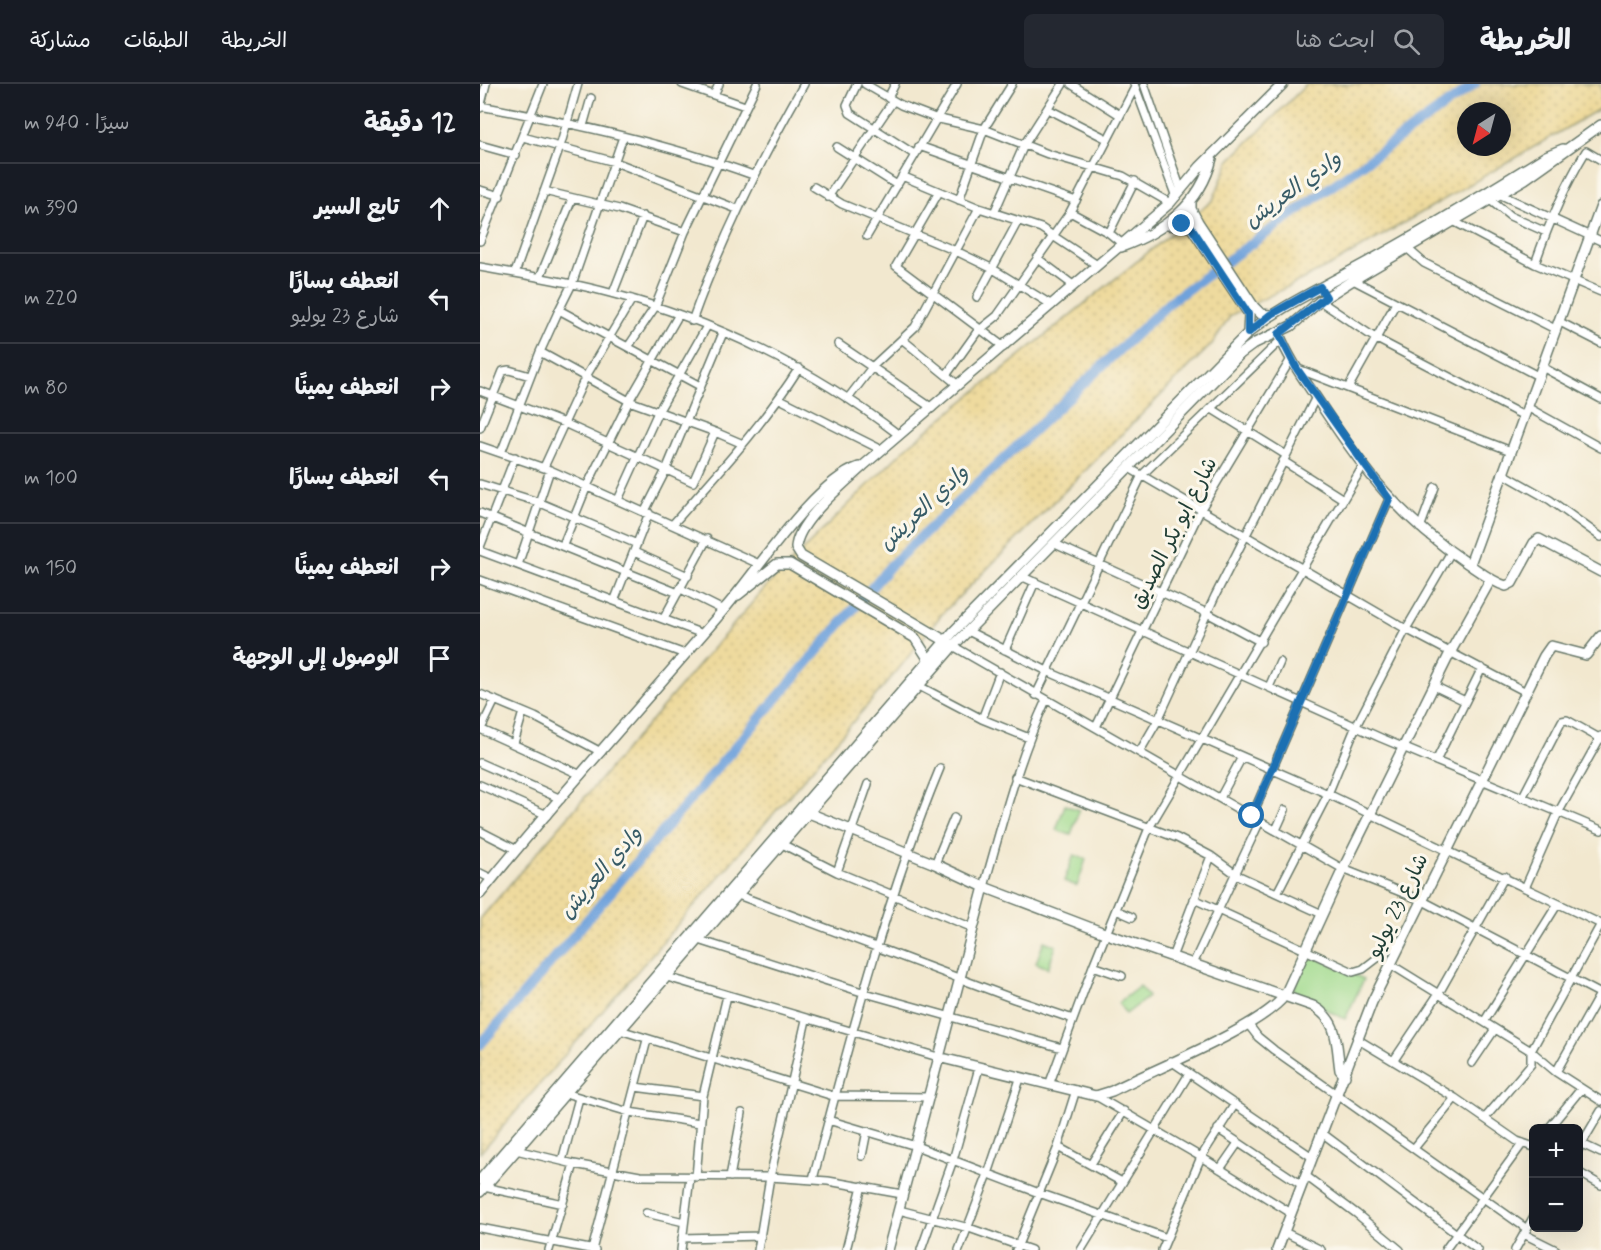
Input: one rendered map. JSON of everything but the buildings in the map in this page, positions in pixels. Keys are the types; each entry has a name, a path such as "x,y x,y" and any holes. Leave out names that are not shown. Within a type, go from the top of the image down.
{"street":[{"path":"486,84 480,106 583,126 718,163 753,176"},
{"path":"480,241 500,196 543,84"},
{"path":"514,273 561,147 578,84"},
{"path":"682,84 695,86 745,106"},
{"path":"714,95 719,84"},
{"path":"628,347 655,307 685,232 757,84"},
{"path":"692,321 715,257 737,209 804,84"},
{"path":"857,84 848,99 847,109 914,154"},
{"path":"865,84 891,99 935,118 984,129 1176,197"},
{"path":"828,197 874,128 891,99 895,84"},
{"path":"867,236 957,84"},
{"path":"959,200 984,129 1012,84"},
{"path":"994,213 1024,145 1063,84"},
{"path":"1071,84 1120,115"},
{"path":"1144,84 1176,197"},
{"path":"1283,84 1212,158 1200,167 1176,197 864,465 829,498 798,534 796,551 810,562 922,628 1343,869 1421,900 1600,994 1556,1072"},
{"path":"947,374 981,328 993,320 1070,212 1135,85"},
{"path":"1135,85 1176,197"},
{"path":"583,126 591,98"},
{"path":"1048,109 1107,139"},
{"path":"1036,694 1049,672 1143,476 1212,409 1280,337 1323,299 1514,180 1551,162 1565,148 1601,125"},
{"path":"523,137 615,162 737,209"},
{"path":"501,453 540,352 572,284 623,137"},
{"path":"1573,143 1601,160"},
{"path":"480,145 516,155"},
{"path":"919,146 1076,201"},
{"path":"837,147 897,185"},
{"path":"1535,264 1551,217 1586,151"},
{"path":"1122,245 1167,225 1191,201 1206,176 1212,158"},
{"path":"902,176 1054,236 1097,265"},
{"path":"482,1186 805,811 929,660 949,643 1248,333 1270,315 1320,287 1401,250 1490,200 1514,180"},
{"path":"1109,233 1136,181"},
{"path":"814,187 828,197 956,250 993,269 1052,305"},
{"path":"480,190 500,196"},
{"path":"544,191 643,216 685,232"},
{"path":"939,192 896,266 1004,347"},
{"path":"1499,194 1601,241"},
{"path":"540,278 572,199"},
{"path":"1490,200 1510,216 1546,232"},
{"path":"1191,201 1195,224 1249,307 1261,314 1270,315"},
{"path":"1470,564 1589,236 1598,220 1601,206"},
{"path":"849,397 873,366 915,327 979,208"},
{"path":"1070,212 1109,233 1122,245"},
{"path":"613,293 643,216"},
{"path":"977,297 1018,221"},
{"path":"1453,221 1535,264 1601,292"},
{"path":"1167,225 1195,224"},
{"path":"1401,250 1557,325 1601,343"},
{"path":"1037,258 1073,285"},
{"path":"480,267 613,293 707,326 799,368 849,397 899,435"},
{"path":"1353,280 1396,303 1601,399"},
{"path":"1320,287 1323,299 1376,338 1601,448"},
{"path":"518,565 547,468 564,423 585,378 632,299"},
{"path":"1348,388 1396,303"},
{"path":"1248,333 1249,307"},
{"path":"559,310 700,386"},
{"path":"563,545 587,486 629,401 678,316"},
{"path":"618,500 658,412 707,326"},
{"path":"615,599 647,512 723,333"},
{"path":"1280,337 1297,369 1363,466 1389,499 1420,528 1451,552 1491,579 1506,586 1512,583 1534,543 1539,539 1545,540 1601,572"},
{"path":"482,1186 782,844 805,811 920,686 949,643 968,631 1023,577 1248,347 1280,337"},
{"path":"903,340 958,385"},
{"path":"838,344 932,408"},
{"path":"540,352 629,401 743,444"},
{"name":"شارع ابو بكر الصديق","path":"1096,727 1201,509 1291,358"},
{"path":"673,524 780,399 799,368"},
{"path":"1297,369 1511,451"},
{"path":"480,428 505,370 530,376"},
{"path":"480,391 564,423 705,488"},
{"path":"1140,751 1158,720 1207,613 1316,397"},
{"path":"780,399 882,450"},
{"path":"1212,409 1247,431 1342,499"},
{"path":"693,482 715,432"},
{"path":"480,446 547,468 759,564"},
{"path":"515,458 490,516 480,549 703,634"},
{"path":"732,601 759,564 830,485 847,471 864,465"},
{"path":"1049,1085 1093,966 1149,828 1204,740 1363,466"},
{"path":"1129,468 1406,629 1526,692"},
{"path":"1502,473 1550,500 1601,537"},
{"path":"480,484 538,502 637,544"},
{"path":"1420,528 1435,487"},
{"path":"1252,816 1389,499"},
{"path":"480,513 723,610"},
{"path":"664,618 707,539"},
{"path":"1055,544 1207,613 1261,642"},
{"path":"633,552 688,576"},
{"path":"1277,893 1328,794 1356,726 1406,629 1451,552"},
{"path":"480,894 723,610 777,564 790,564 804,570 915,638 929,660"},
{"path":"1023,577 1081,605 1405,748 1601,830"},
{"path":"1096,1096 1112,1091 1248,1024 1275,1008 1285,995 1343,869 1405,748 1451,651 1491,579"},
{"path":"480,580 685,654"},
{"path":"1005,650 1035,582"},
{"path":"968,631 1110,700 1328,794 1446,851 1505,876 1557,905 1601,924 1531,1050 1531,1064 1485,1118"},
{"name":"شارع 23 يوليو","path":"1277,1250 1345,1076 1357,1039 1390,964 1526,692 1551,646 1586,655 1601,636"},
{"path":"1269,687 1280,662"},
{"path":"1436,760 1482,668"},
{"path":"981,719 999,672"},
{"path":"920,686 981,719 1029,738"},
{"path":"1434,686 1464,700"},
{"path":"480,694 523,712 601,752"},
{"path":"495,700 480,729 581,775"},
{"path":"888,1250 949,1015 1015,777 1046,700"},
{"path":"514,743 523,712"},
{"path":"1522,798 1562,721 1567,720 1601,738 1558,813 1525,888"},
{"path":"1220,798 1242,757"},
{"path":"480,763 561,799"},
{"path":"813,1179 833,1096 908,853 940,768"},
{"path":"1015,777 1177,838 1211,856 1237,875 1322,914"},
{"path":"837,872 853,832 868,784"},
{"path":"480,785 547,815"},
{"path":"1276,830 1285,810"},
{"path":"805,811 935,864 984,887 1107,934 1313,1006 1330,1018 1335,1028 1340,1070 1345,1076"},
{"path":"935,864 954,818"},
{"path":"1192,964 1237,875 1260,821"},
{"path":"480,831 517,850"},
{"path":"782,844 837,872 973,928"},
{"path":"1172,957 1211,856"},
{"path":"480,873 492,879"},
{"path":"1394,1060 1439,993 1505,876"},
{"path":"738,895 1073,1018"},
{"path":"1194,898 1347,970 1358,972 1401,940"},
{"path":"1484,1022 1557,905"},
{"path":"1116,910 1132,917"},
{"path":"699,940 865,993 1062,1048"},
{"path":"1390,964 1531,1050 1556,1072 1601,1101"},
{"path":"1093,966 1122,976"},
{"path":"667,977 806,1020 938,1057 1096,1096 1201,1156 1291,1214"},
{"path":"681,1250 704,1096 728,996"},
{"path":"758,1250 770,1177 806,1020"},
{"path":"1248,1024 1267,1044 1415,1147 1526,1231 1556,1250"},
{"path":"1472,1063 1495,1029"},
{"path":"620,1030 833,1096 928,1097"},
{"path":"1357,1039 1529,1145"},
{"path":"592,1250 647,1040"},
{"path":"1172,1061 1312,1157"},
{"path":"921,1250 953,1160 979,1068"},
{"path":"1081,1250 1189,1074"},
{"path":"959,1250 969,1228 1020,1079"},
{"path":"635,1087 704,1096"},
{"path":"1552,1124 1581,1089"},
{"path":"1018,1248 1058,1147 1076,1090"},
{"path":"565,1093 629,1112 700,1123"},
{"path":"562,1161 579,1098"},
{"path":"1415,1147 1455,1098"},
{"path":"1162,1250 1201,1156 1235,1104"},
{"path":"1091,1164 1124,1111"},
{"path":"1583,1142 1601,1111"},
{"path":"730,1177 742,1113"},
{"path":"828,1120 916,1146 1167,1238"},
{"path":"1218,1129 1238,1143 1304,1180 1373,1226 1400,1250"},
{"path":"862,1156 867,1131"},
{"path":"1322,1133 1478,1250"},
{"path":"1220,1169 1238,1143"},
{"path":"1445,1250 1523,1143"},
{"path":"1058,1147 1122,1182"},
{"path":"1583,1148 1601,1153"},
{"path":"516,1149 614,1173 813,1179 903,1194"},
{"path":"549,1250 574,1164"},
{"path":"1583,1175 1601,1185"},
{"path":"482,1186 563,1204"},
{"path":"846,1250 862,1186"},
{"path":"899,1209 969,1228 1018,1248 1031,1250"},
{"path":"646,1213 684,1222"},
{"path":"1515,1250 1529,1225"},
{"path":"480,1228 597,1250"},
{"path":"1284,1232 1322,1250"},
{"path":"682,1238 761,1236"}],"sand":[{"path":"1307,84 1601,84 1601,108 1333,264 1231,315 1212,344 942,614 897,671 480,1153 480,919 764,589 909,445 1213,200 1229,161"}],"green space":[{"path":"1065,805 1079,810 1071,835 1056,830"},
{"path":"1074,855 1086,859 1077,886 1064,881"},
{"path":"1044,941 1056,946 1048,968 1036,963"},
{"path":"1310,954 1364,979 1345,1019 1291,993"},
{"path":"1140,986 1148,997 1126,1014 1118,1003"}],"waterway":[{"name":"وادي العريش","path":"480,1045 891,565 1171,301 1475,84"}],"route":[{"path":"1182,224 1191,227 1245,309 1248,314 1248,333 1270,315 1320,287 1326,297 1279,334 1297,369 1343,438 1389,499 1252,816"}]}
